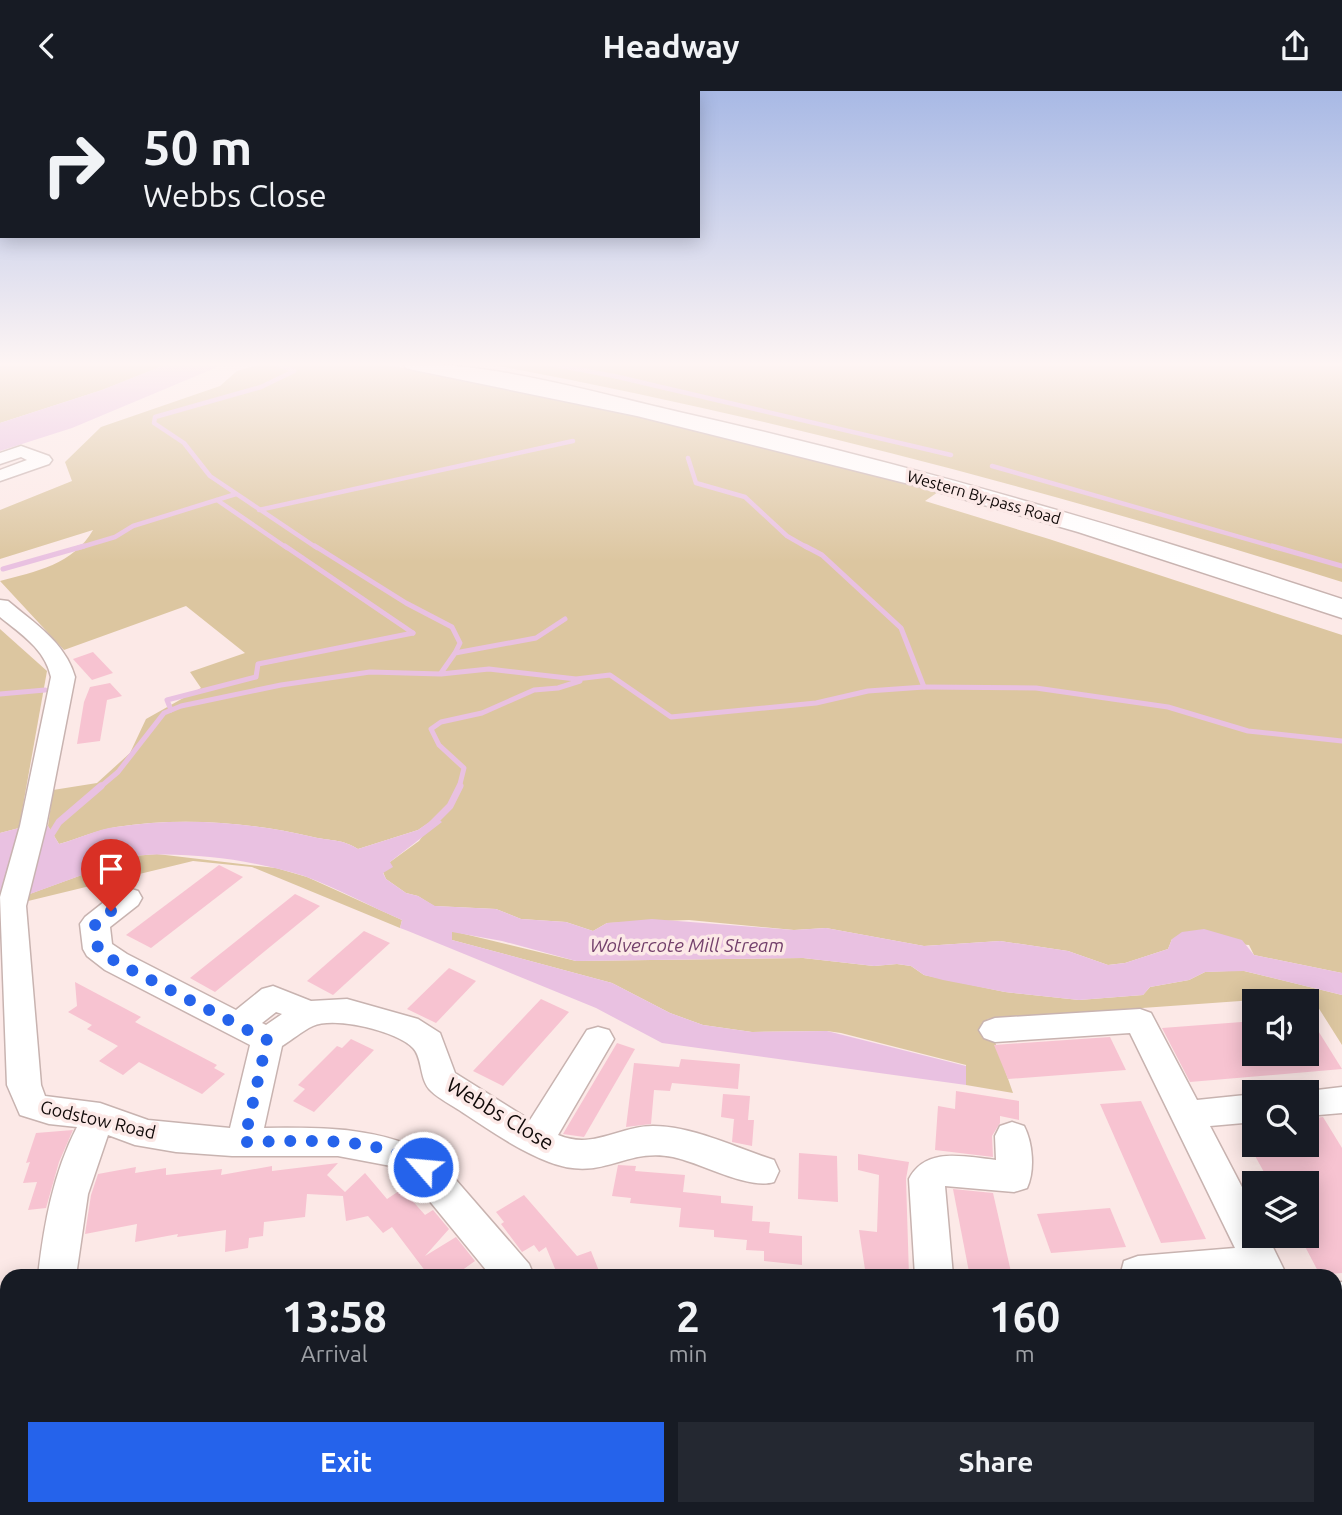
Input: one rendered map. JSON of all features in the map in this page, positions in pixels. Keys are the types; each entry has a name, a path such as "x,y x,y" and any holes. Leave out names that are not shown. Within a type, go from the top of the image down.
{"highway":[{"name":"Western By-pass Road","path":"722,429 893,471 1006,502 1342,609"},
{"name":"Western By-pass Road","path":"772,429 1013,492 1342,590"}],"street":[{"path":"0,459 21,451 43,460 0,476"},
{"name":"Godstow Road","path":"0,606 62,664 62,686 33,826 12,905 11,1079 32,1105 50,1113 100,1117 132,1130 156,1135 244,1142 323,1142 404,1154 423,1167 509,1269"},
{"path":"128,898 95,924 98,949 116,962 253,1032 244,1142"},
{"name":"Webbs Close","path":"253,1032 308,1013 347,1011 407,1027 429,1042 441,1081 537,1139 569,1154 596,1156 651,1140 689,1148 761,1171"},
{"path":"995,1030 1140,1021 1265,1269"},
{"path":"537,1139 598,1039"},
{"path":"1319,1102 1342,1100"},
{"path":"1187,1114 1242,1109"},
{"path":"58,1269 64,1217 72,1181 89,1135 100,1117"},
{"path":"933,1269 927,1179 940,1170 1014,1177 1012,1136"}],"shaded area":[{"path":"98,429 697,429 938,492 925,501 1342,635 1342,973 1254,955 1249,945 1172,939 1168,949 1125,963 1108,965 1068,951 1000,941 924,946 826,928 794,930 689,920 607,923 593,931 566,922 521,919 496,909 434,906 418,896 406,893 386,879 383,872 390,862 419,841 436,818 418,830 358,849 341,842 264,828 190,822 116,827 59,844 48,826 53,790 97,783 130,753 146,719 201,688 190,672 245,653 186,606 64,650 0,581 40,570 64,559 85,542 93,530 0,559 0,510 72,481 65,462"},
{"path":"797,429 1342,429 1342,582 1130,518"},
{"path":"0,629 47,671 19,828 0,833"},
{"path":"157,854 276,868 307,877 402,920 400,928 252,867 193,861 24,902 24,896 134,856"},
{"path":"452,931 576,961 803,958 874,966 897,964 911,966 924,975 1005,992 1079,1000 1143,995 1150,987 1189,980 1205,972 1244,971 1318,989 1242,989 1242,1001 987,1019 1013,1093 966,1085 966,1065 841,1033 752,1032 703,1025 670,1013 612,983 452,940"},
{"path":"1319,989 1342,995 1342,1045 1319,1009"}],"water":[{"path":"0,429 67,429 0,451"},
{"name":"Wolvercote Mill Stream","path":"436,817 442,822 390,862 393,867 383,873 386,879 406,893 418,896 435,906 496,909 521,919 566,922 593,931 607,923 652,919 794,930 826,928 924,946 1000,941 1068,951 1108,965 1125,963 1168,949 1172,939 1182,932 1204,929 1242,940 1254,955 1342,973 1342,995 1244,971 1205,972 1189,980 1150,987 1143,995 1079,1000 1005,992 943,980 924,975 911,966 897,964 874,966 803,958 576,961 502,941 452,932 452,940 612,983 670,1013 703,1025 752,1032 827,1031 966,1066 966,1085 662,1043 596,1008 400,928 402,920 329,886 284,870 242,861 197,856 134,856 0,905 0,833 19,828 48,826 59,844 116,827 165,822 215,823 289,832 341,842 358,849 418,830"}],"building":[{"path":"93,652 113,673 92,680 73,659"},
{"path":"110,683 122,696 107,700 100,741 77,744 84,702 90,687"},
{"path":"219,865 243,877 151,948 126,935"},
{"path":"295,894 320,906 215,992 190,978"},
{"path":"364,931 390,943 333,995 307,981"},
{"path":"449,968 476,981 436,1023 407,1009"},
{"path":"75,982 141,1017 135,1022 217,1065 214,1068 225,1074 202,1094 139,1062 123,1075 99,1061 118,1046 87,1029 92,1025 68,1012 77,1006"},
{"path":"541,999 569,1012 503,1086 473,1071"},
{"path":"1242,1022 1242,1066 1319,1066 1319,1032 1342,1069 1190,1082 1162,1028"},
{"path":"1110,1037 1126,1070 1008,1079 994,1045"},
{"path":"351,1039 374,1050 314,1112 293,1101 305,1089 298,1085 337,1046 342,1048"},
{"path":"617,1043 635,1049 584,1137 563,1134"},
{"path":"681,1059 740,1064 738,1089 672,1083 670,1091 654,1090 651,1124 626,1127 634,1063 679,1067"},
{"path":"956,1091 1019,1101 1019,1120 1000,1116 1000,1123 992,1136 993,1157 935,1150 938,1106 955,1109"},
{"path":"723,1094 750,1096 748,1120 754,1120 752,1146 732,1142 734,1119 721,1117"},
{"path":"1141,1101 1206,1239 1161,1243 1100,1104"},
{"path":"1323,1117 1342,1148 1342,1269 1317,1269 1306,1248 1319,1248 1319,1171 1263,1171 1256,1157 1319,1157 1319,1118"},
{"path":"73,1130 59,1162 46,1208 28,1210 37,1182 23,1183 30,1162 26,1163 36,1133"},
{"path":"799,1153 837,1156 838,1202 798,1199"},
{"path":"858,1154 909,1162 906,1179 909,1269 865,1269 859,1230 877,1232 879,1175 858,1170"},
{"path":"338,1163 327,1175 345,1192 365,1173 387,1199 402,1189 425,1215 433,1210 449,1229 425,1256 456,1237 475,1261 464,1269 424,1269 392,1227 383,1233 368,1216 346,1221 343,1196 307,1194 305,1217 264,1222 263,1236 249,1238 248,1248 225,1252 226,1230 177,1237 178,1234 135,1242 137,1224 85,1234 91,1195 98,1174 136,1167 135,1173 166,1168 166,1175 222,1169 221,1175 272,1166 272,1171"},
{"path":"618,1165 636,1166 635,1171 685,1175 683,1192 721,1196 721,1203 753,1206 752,1221 770,1222 769,1233 802,1236 802,1265 764,1261 764,1251 746,1250 747,1240 714,1237 714,1230 679,1227 681,1208 630,1203 631,1198 612,1196"},
{"path":"953,1189 993,1193 1010,1269 968,1269"},
{"path":"524,1195 577,1256 591,1251 598,1269 555,1269 546,1247 539,1252 534,1245 522,1252 501,1224 504,1222 496,1212"},
{"path":"1110,1208 1126,1247 1051,1253 1037,1214"}],"waterway":[{"path":"164,429 184,443 210,476 260,510"},
{"path":"842,429 951,455"},
{"path":"260,510 573,441"},
{"path":"688,458 696,483 745,497 787,536 808,548"},
{"path":"992,466 1278,548"},
{"path":"78,548 115,537 133,526 236,494"},
{"path":"217,500 287,548"},
{"path":"260,510 317,548"},
{"path":"3,569 84,546"},
{"path":"171,710 167,700 256,677 258,664 413,633 285,546"},
{"path":"315,546 406,603 452,627 460,643 455,653"},
{"path":"805,546 822,555 901,628 924,687"},
{"path":"1272,546 1342,566"},
{"path":"455,653 536,638 565,619"},
{"path":"441,673 455,653"},
{"path":"99,788 118,772 164,713 181,706 281,685 370,672 441,674 489,669 576,679 610,675 671,717 816,703 868,691 924,687"},
{"path":"459,788 464,768 439,745 431,729 441,722 482,713 534,690 558,688 580,681"},
{"path":"924,687 1036,688 1168,707 1248,731 1342,741"},
{"path":"0,694 45,690"},
{"path":"49,838 59,822 101,786"},
{"path":"432,824 450,806 459,788"}],"route":[{"path":"111,911 95,924 98,949 116,962 267,1040 244,1142 323,1142 375,1147 404,1154 423,1167"}]}
